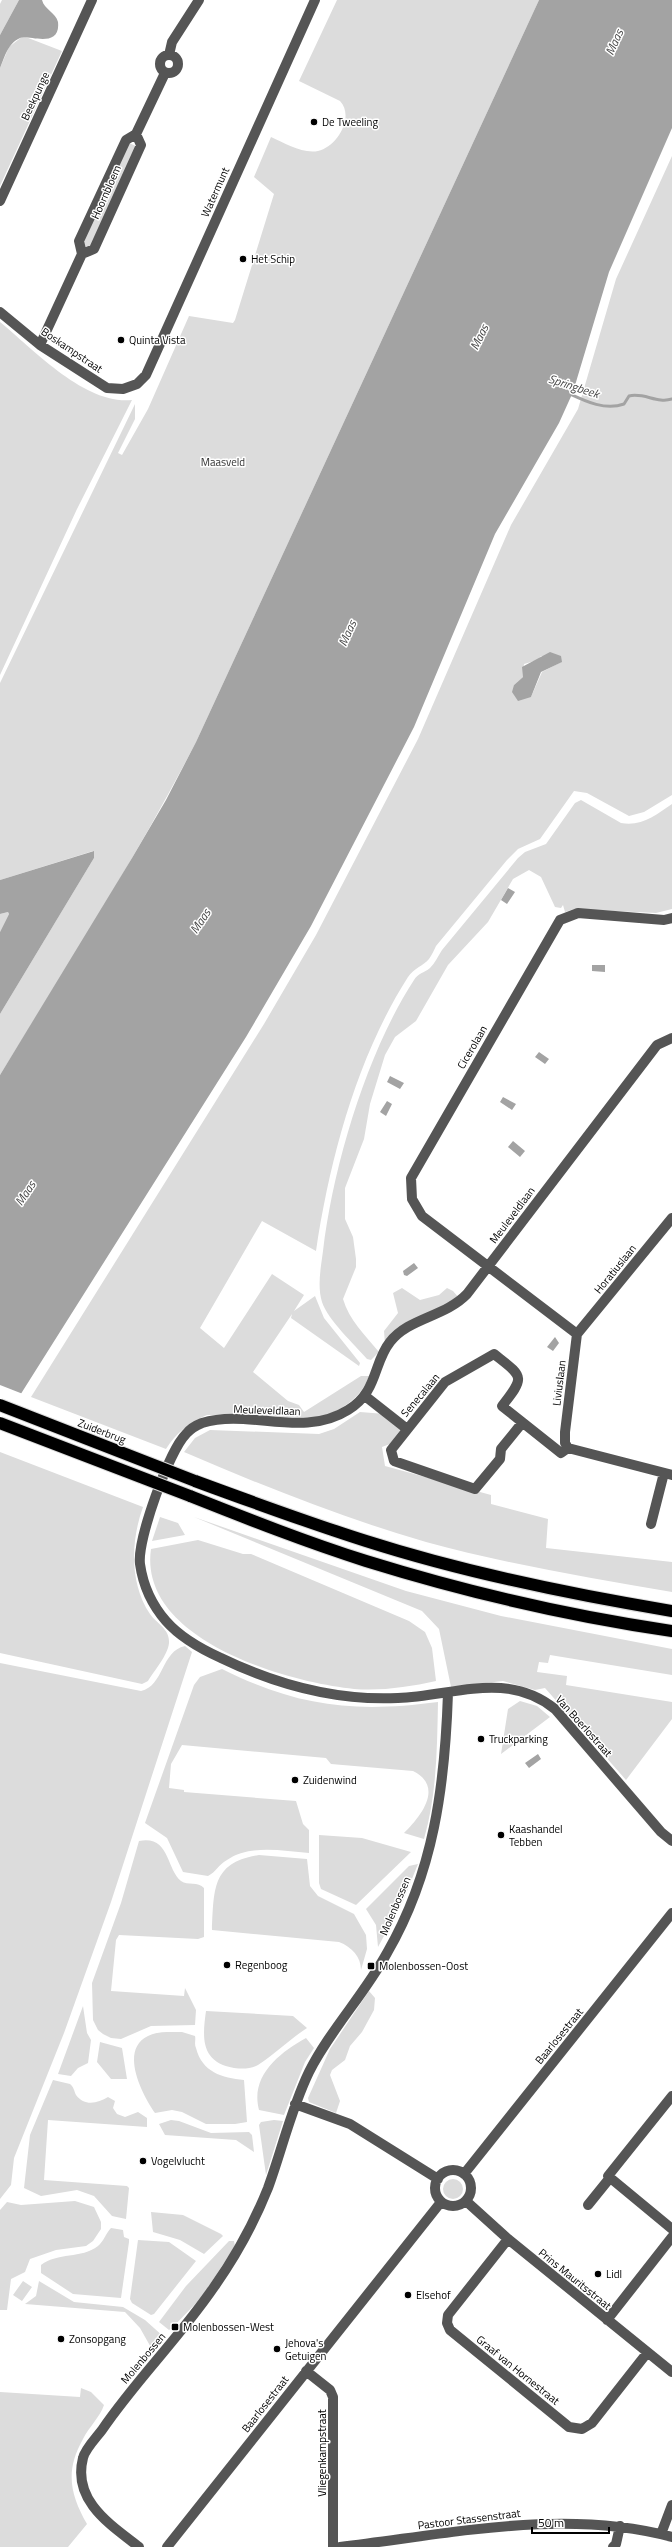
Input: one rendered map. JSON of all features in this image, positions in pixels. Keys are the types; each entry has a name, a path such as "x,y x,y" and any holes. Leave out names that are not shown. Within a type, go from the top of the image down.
{"highway":[{"name":"Zuiderbrug","path":"0,1405 195,1481 367,1541 438,1562 588,1597 672,1611"},
{"path":"0,1423 190,1496 366,1561 450,1584 573,1614 672,1631"}],"street":[{"name":"Beekpunge","path":"0,201 92,0"},
{"path":"169,55 172,42 199,0"},
{"name":"Watermunt","path":"138,388 146,375 316,0"},
{"path":"169,55 177,59 178,68 171,74 165,73 160,63 162,58 169,55"},
{"name":"Hoornbloem","path":"40,345 82,254 79,241 126,140 136,134 165,73"},
{"name":"Hoornbloem","path":"82,254 94,249 141,145 136,134"},
{"name":"Boskampstraat","path":"0,312 40,345 107,388 138,388"},
{"name":"Cicerolaan","path":"489,1266 422,1216 412,1199 411,1178 560,920 578,913 664,920 672,918"},
{"name":"Meuleveldlaan","path":"448,1693 398,1698 359,1698 315,1692 259,1676 203,1650 180,1634 165,1620 146,1590 140,1563 141,1546 150,1514 176,1450 185,1434 199,1424 215,1420 304,1424 328,1420 350,1409 365,1396 389,1343 401,1331 455,1306 489,1266 657,1044 672,1038"},
{"name":"Horatiuslaan","path":"578,1334 672,1218"},
{"path":"489,1266 578,1334"},
{"name":"Liviuslaan","path":"568,1448 565,1443 565,1432 578,1334"},
{"name":"Senecalaan","path":"522,1423 501,1449 500,1459 475,1489 394,1461 391,1450 445,1382 494,1354 516,1371 519,1379 517,1387 502,1406 561,1453 568,1448"},
{"name":"Senecalaan","path":"365,1396 407,1429"},
{"path":"568,1448 670,1472 651,1524"},
{"name":"Van Boerlostraat","path":"448,1693 503,1687 523,1690 542,1699 555,1709 661,1832 672,1841"},
{"name":"Molenbossen","path":"139,2547 100,2517 86,2497 82,2480 83,2457 118,2406 202,2306 244,2240 268,2188 295,2104 310,2071 330,2037 370,1983 389,1951 411,1904 435,1829 446,1757 448,1693"},
{"name":"Baarlosestraat","path":"464,2174 672,1913"},
{"path":"588,2205 672,2098"},
{"path":"295,2104 350,2124 438,2179"},
{"path":"450,2171 464,2174 471,2188 466,2201 454,2206 441,2202 435,2191 438,2179 450,2171"},
{"path":"609,2179 672,2229"},
{"name":"Prins Mauritsstraat","path":"466,2201 508,2239 672,2372"},
{"name":"Baarlosestraat","path":"167,2547 441,2202"},
{"name":"Graaf van Hornestraat","path":"508,2239 448,2315 446,2323 450,2330 569,2427 582,2429 592,2424 647,2353"},
{"path":"607,2320 670,2244"},
{"name":"Vliegenkampstraat","path":"306,2371 330,2390 333,2397 334,2547"},
{"path":"661,2534 672,2505"},
{"name":"Pastoor Stassenstraat","path":"340,2547 533,2523 584,2522 620,2526 672,2537"},
{"path":"616,2546 620,2526"}],"green space":[{"path":"2,0 19,0 0,35 0,4"},
{"name":"Maasveld","path":"337,0 539,0 196,742 126,868 0,1075 0,1014 94,858 93,851 0,880 0,683 135,404 135,419 118,453 122,455 148,409 189,316 233,323 235,320 274,194 254,177 271,137 288,145 312,152 318,151 332,144 342,130 346,115 340,101 299,81"},
{"path":"23,36 62,51 0,186 0,68 9,47"},
{"path":"129,143 136,146 90,248 84,247 83,242"},
{"path":"672,156 672,795 644,812 629,816 587,793 574,791 540,839 518,849 507,860 436,946 429,959 410,974 390,1008 374,1040 348,1109 338,1145 329,1180 316,1251 262,1221 200,1328 224,1348 272,1274 304,1295 294,1311 315,1296 324,1318 360,1363 359,1366 291,1318 292,1314 253,1372 288,1401 299,1405 304,1412 361,1376 369,1376 365,1384 355,1398 341,1408 317,1418 207,1415 194,1421 184,1429 174,1438 166,1449 31,1397 264,1024 316,935 418,739 511,525 578,409 616,279","holes":["541,656 561,662 542,672 531,697 514,685 523,677 524,664 538,660"]},
{"path":"0,322 44,360 79,385 96,394 114,399 132,400 77,509 0,675"},
{"path":"581,800 621,823 628,824 642,822 672,804 672,909 656,913 574,909 565,912 563,905 561,908 555,907 541,877 529,870 513,879 488,922 448,965 416,1021 395,1037 385,1055 370,1104 364,1139 345,1188 345,1219 353,1237 356,1267 343,1299 353,1321 379,1352 371,1360 367,1359 342,1332 325,1309 322,1302 320,1283 321,1263 335,1183 344,1147 367,1075 381,1041 397,1009 419,974 428,970 432,966 442,950 518,858 525,852 546,844 575,803"},
{"path":"8,912 9,914 0,932 0,914"},
{"path":"402,1288 420,1300 439,1295 447,1288 453,1291 459,1298 385,1344 384,1331 398,1313 393,1293"},
{"path":"360,1412 385,1414 401,1429 390,1444 382,1447 385,1466 491,1495 491,1504 548,1519 546,1548 672,1562 672,1592 517,1564 426,1542 364,1523 304,1501 184,1452 195,1438 210,1430 319,1434 334,1429"},
{"path":"0,1452 143,1507 134,1547 135,1575 143,1602 153,1618 165,1630 169,1638 166,1653 148,1681 142,1684 0,1653"},
{"path":"160,1517 178,1523 185,1535 152,1541"},
{"path":"194,1517 406,1591 501,1616 672,1649 672,1675 550,1655 548,1663 539,1662 537,1672 567,1676 566,1685 672,1702 672,1719 626,1780 545,1688 535,1690 503,1681 451,1687 439,1629 422,1611"},
{"path":"198,1540 243,1554 251,1554 409,1621 425,1632 432,1648 436,1681 395,1688 375,1689 354,1689 325,1685 291,1677 256,1665 222,1650 191,1631 168,1608 153,1581 151,1549"},
{"path":"185,1646 192,1652 111,1902 64,2033 14,2158 11,2185 0,2199 0,1663 141,1691 149,1688 154,1683 171,1654 177,1649"},
{"path":"222,1669 276,1692 327,1704 380,1707 438,1702 437,1754 434,1788 432,1805 424,1839 404,1833 422,1811 428,1793 427,1785 422,1778 413,1771 331,1764 326,1758 182,1745 171,1764 169,1788 184,1790 184,1792 296,1801 303,1824 309,1830 309,1853 256,1850 236,1855 224,1862 208,1876 183,1872 167,1838 145,1823 194,1685 200,1677"},
{"path":"520,1701 537,1706 550,1717 501,1754 508,1709"},
{"path":"319,1835 362,1838 411,1852 356,1905 321,1889 319,1883"},
{"path":"139,1841 157,1843 166,1854 172,1869 181,1881 199,1885 204,1888 204,1937 198,1939 119,1935 116,1940 111,1991 184,1996 185,1988 196,2010 195,2025 151,2026 121,2039 111,2038 98,2030 93,2020 92,1983 121,1903"},
{"path":"259,1855 307,1859 310,1886 318,1896 354,1914 366,1935 367,1949 361,1970 361,1965 355,1953 339,1942 212,1930 215,1890 224,1871 232,1864"},
{"path":"418,1864 403,1901 378,1947 376,1925 366,1909 409,1866"},
{"path":"369,1991 375,1998 374,2010 362,2032 350,2046 345,2060 332,2070 330,2075 340,2101 336,2113 309,2102 308,2098 330,2049"},
{"path":"83,2006 87,2033 91,2040 88,2063 78,2068 71,2076 58,2074"},
{"path":"206,2011 293,2016 307,2028 258,2065 240,2069 234,2068 223,2065 215,2060 206,2048 204,2031"},
{"path":"182,2032 195,2036 195,2046 199,2056 208,2068 228,2078 244,2080 247,2122 235,2124 206,2124 182,2112 172,2110 155,2113 139,2084 134,2062 135,2051 139,2043 152,2034"},
{"path":"306,2038 314,2048 305,2062 284,2115 259,2110 257,2098 263,2076 277,2058"},
{"path":"100,2042 122,2048 127,2079 111,2079 97,2062"},
{"path":"53,2080 70,2084 76,2095 83,2101 92,2103 108,2097 115,2101 113,2108 117,2114 125,2117 138,2112 147,2118 147,2127 48,2120 44,2180 127,2186 129,2188 126,2219 112,2216 94,2196 77,2190 41,2196 24,2188 30,2135"},
{"path":"171,2120 179,2121 211,2133 249,2132 252,2135 254,2152 236,2140 165,2135 159,2124"},
{"path":"274,2120 283,2121 266,2175 259,2125 261,2122"},
{"path":"453,2179 460,2182 463,2189 460,2196 453,2199 446,2196 443,2189 446,2182"},
{"path":"75,2201 94,2207 101,2222 101,2229 93,2241 86,2246 56,2250 30,2259 25,2272 11,2279 7,2310 0,2310 0,2210 7,2202 21,2205"},
{"path":"151,2212 183,2215 223,2236 204,2254 180,2240 153,2232"},
{"path":"111,2228 123,2230 124,2237 129,2239 121,2298 73,2294 41,2273 41,2265 48,2261 55,2258 84,2253 98,2246"},
{"path":"138,2240 169,2242 196,2261 154,2314 151,2315 132,2303 130,2299"},
{"path":"229,2241 234,2241 235,2246 201,2298 169,2330 159,2322 186,2286"},
{"path":"23,2281 32,2287 22,2301 13,2295"},
{"path":"39,2281 74,2302 123,2307 145,2320 164,2337 153,2351 140,2328 125,2312 25,2304 36,2296"},
{"path":"81,2388 91,2392 104,2405 77,2451 72,2472 72,2482 77,2503 87,2524 68,2547 0,2547 0,2392 80,2397"}],"water":[{"path":"19,0 42,0 45,6 57,19 58,31 54,36 49,38 20,38 9,47 0,68 0,35"},
{"name":"Maas","path":"539,0 672,0 672,128 609,272 573,392 559,423 495,534 414,727 311,926 246,1037 0,1427 0,1075 132,858 166,800 196,742"},
{"path":"550,652 561,656 562,662 541,672 531,697 518,701 512,692 514,685 523,677 522,667"},
{"path":"94,851 94,858 0,1014 0,932 9,914 8,912 0,914 0,880"},
{"path":"508,888 515,892 507,904 501,900"},
{"path":"592,965 605,965 605,972 592,971"},
{"path":"539,1052 549,1059 545,1064 535,1057"},
{"path":"390,1076 404,1083 400,1089 387,1082"},
{"path":"503,1097 516,1104 512,1110 500,1102"},
{"path":"387,1101 392,1104 386,1116 380,1112"},
{"path":"513,1141 525,1151 520,1157 508,1147"},
{"path":"414,1263 418,1268 407,1276 404,1275 403,1271"},
{"path":"555,1337 559,1343 553,1351 547,1347"},
{"path":"538,1754 541,1759 529,1768 525,1763"}],"pier":[{"path":"0,1385 23,1394 0,1429"}],"waterway":[{"name":"Springbeek","path":"568,393 602,406 617,406 624,404 629,396 635,395 661,400 672,399"}],"place":[{"name":"De Tweeling","path":"314,122"},
{"name":"Het Schip","path":"243,259"},
{"name":"Quinta Vista","path":"121,340"},
{"name":"Truckparking","path":"481,1739"},
{"name":"Zuidenwind","path":"295,1780"},
{"name":"Kaashandel Tebben","path":"501,1835"},
{"name":"Regenboog","path":"227,1965"},
{"name":"Molenbossen-Oost","path":"371,1966"},
{"name":"Vogelvlucht","path":"143,2161"},
{"name":"Lidl","path":"598,2274"},
{"name":"Elsehof","path":"408,2295"},
{"name":"Molenbossen-West","path":"175,2327"},
{"name":"Zonsopgang","path":"61,2339"},
{"name":"Jehova's Getuigen","path":"277,2349"}]}
